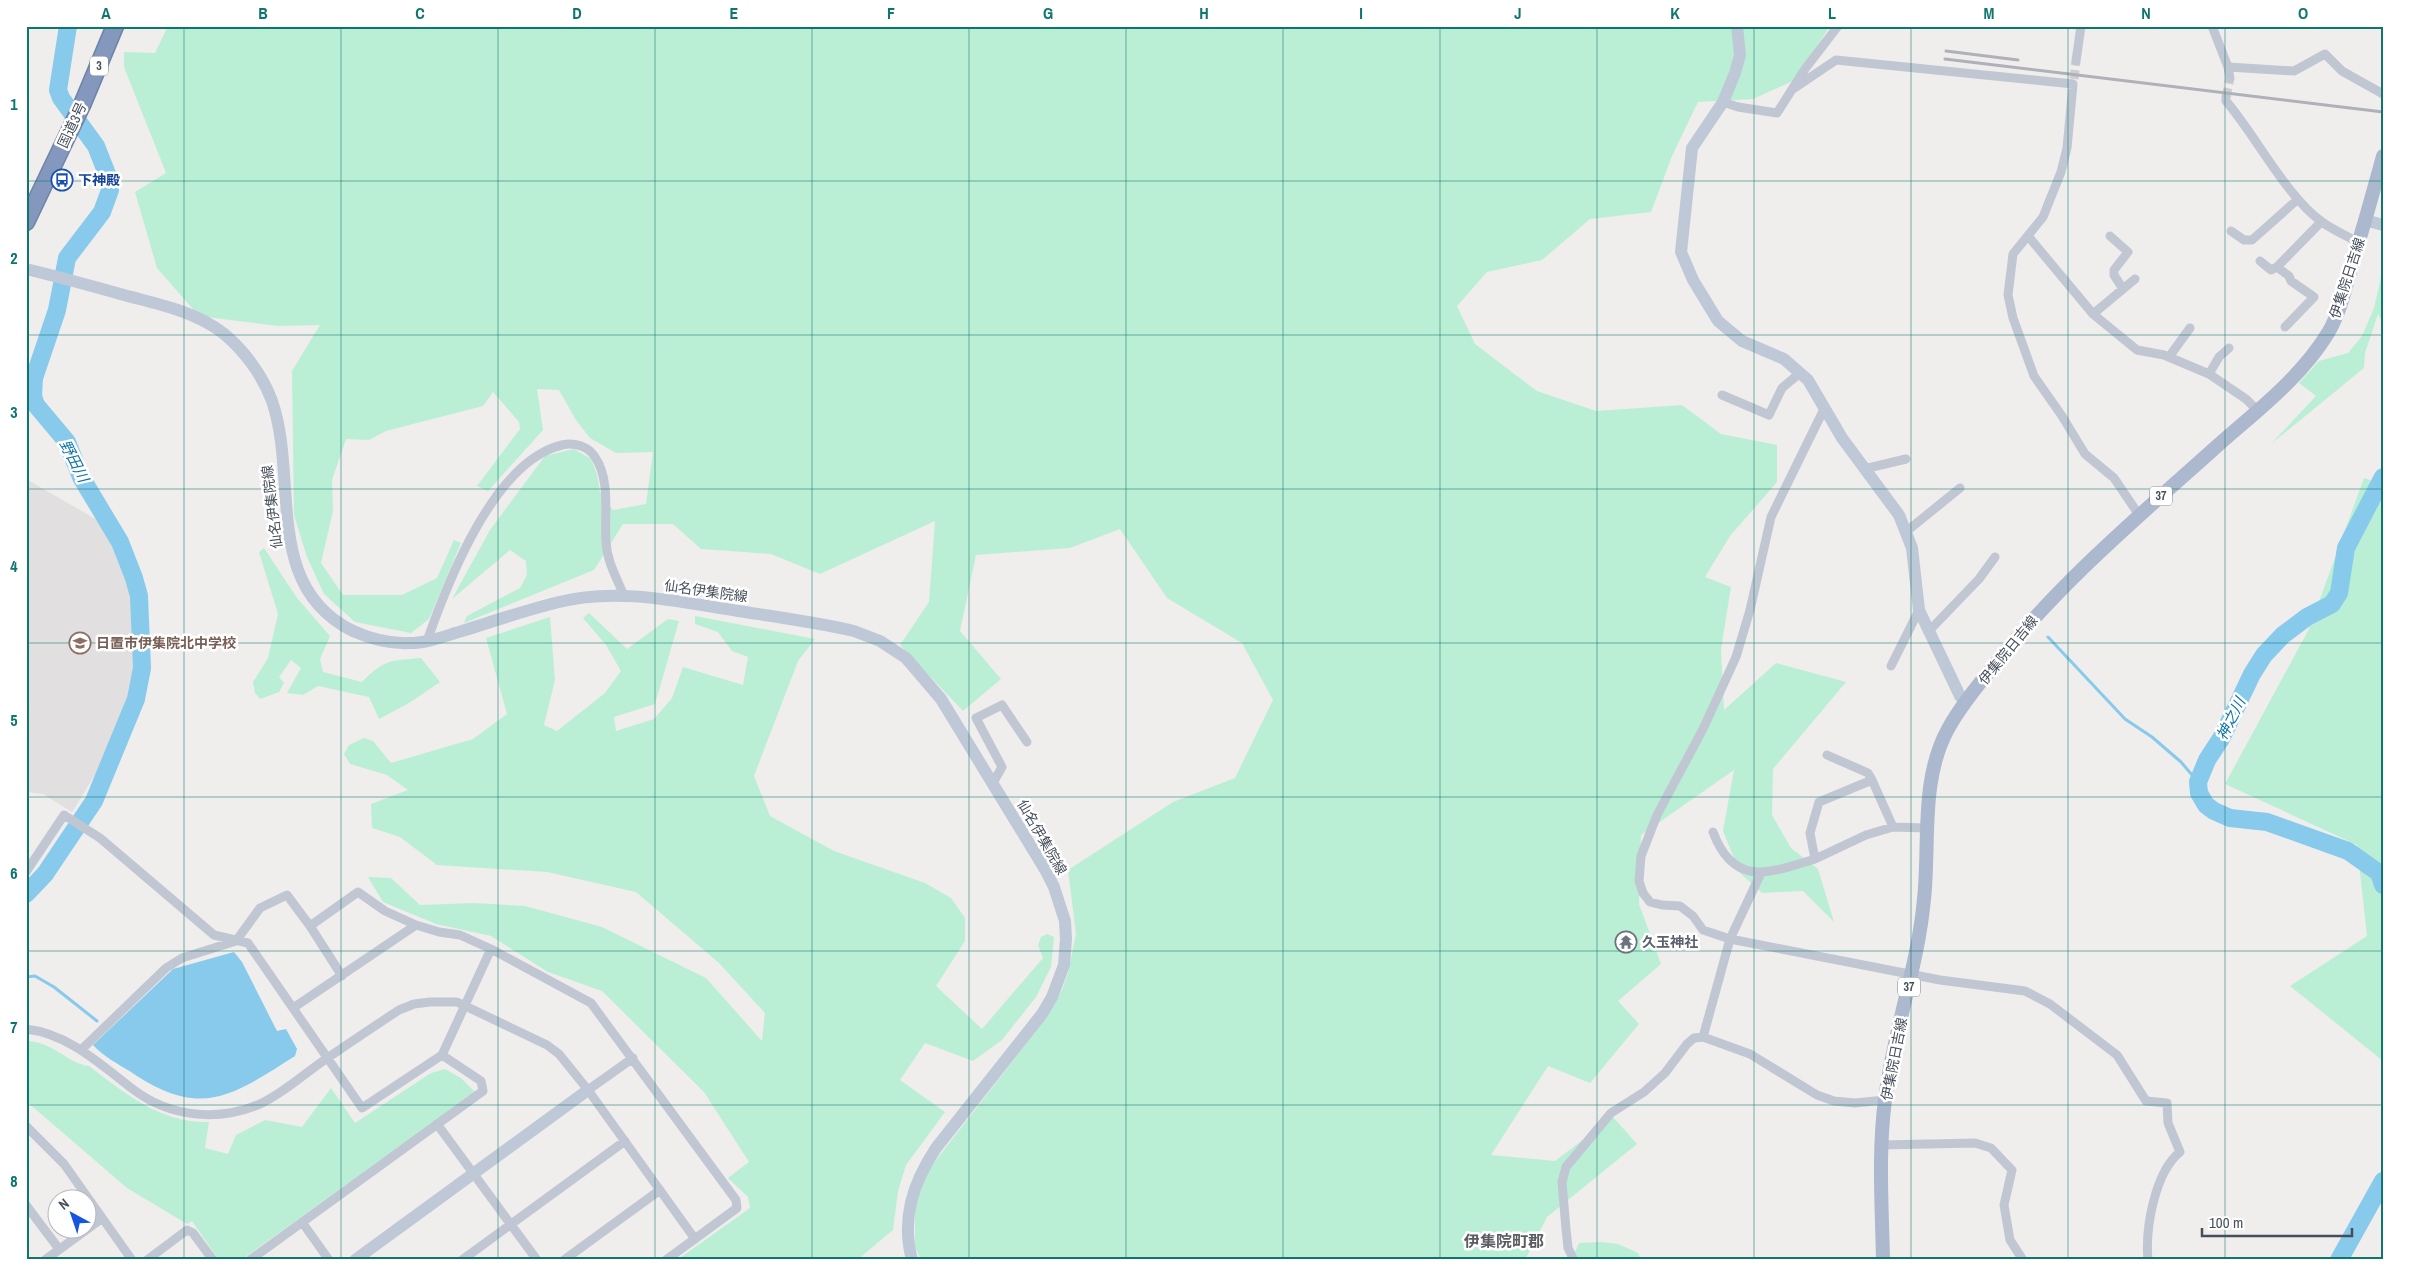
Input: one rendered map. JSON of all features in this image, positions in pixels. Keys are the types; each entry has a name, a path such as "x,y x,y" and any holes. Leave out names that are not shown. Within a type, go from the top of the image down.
{"highway":[{"name":"国道3号","path":"26,222 82,105 115,26"}],"main road":[{"path":"1737,26 1740,55 1735,73 1723,102 1692,148 1680,252 1697,286 1718,321 1742,341 1784,358 1808,380 1826,407 1842,438 1894,508 1907,531 1912,548 1919,610 1960,696 1966,702"},
{"name":"伊集院日吉線","path":"1883,1260 1881,1145 1885,1100 1892,1059 1913,974 1925,898 1927,828 1934,768 1948,728 2012,642 2044,605 2257,410 2313,356 2330,330 2342,300 2383,156"},
{"path":"2365,220 2383,225"},
{"name":"仙名伊集院線","path":"26,269 176,309 210,324 234,343 255,368 272,401 280,440 289,538 297,568 308,591 331,617 365,636 396,642 427,641 562,601 624,596 682,602 854,631 880,641 906,658 930,685 993,783 1054,887 1065,921 1066,945 1060,980 1042,1014 947,1134 922,1170 915,1184 909,1214 908,1259"},
{"path":"355,1260 588,1090"}],"street":[{"path":"1723,102 1738,107 1777,113 1838,26"},
{"path":"2076,61 2081,26"},
{"path":"2212,26 2228,67 2230,78"},
{"path":"2228,67 2294,71 2324,54 2342,72 2383,94"},
{"path":"1793,89 1836,60 2074,81 2067,148 2061,172 2043,216 2013,254 2008,295 2013,318 2034,376 2062,416 2084,454 2114,478 2139,516"},
{"path":"2226,97 2226,101 2244,122 2298,199 2321,222 2359,243"},
{"path":"2231,231 2244,240 2252,240 2298,199"},
{"path":"2260,261 2272,270 2277,267 2321,222"},
{"path":"2028,236 2093,314 2137,350 2169,357 2209,374 2257,410"},
{"path":"2110,236 2128,252 2114,270 2114,275 2123,289"},
{"path":"2277,267 2289,276 2291,282 2314,297 2285,327"},
{"path":"2093,314 2135,278"},
{"path":"2169,357 2190,328"},
{"path":"2209,374 2219,357 2229,348"},
{"path":"1722,395 1769,415 1782,388 1800,373"},
{"path":"1826,407 1771,517 1750,610 1736,657 1703,729 1657,815 1641,856 1638,882 1650,902 1680,906 1693,916 1703,930 1730,939 1940,980 2025,991 2050,1004 2117,1055 2146,1101 2167,1103 2168,1123 2180,1152 2171,1159 2156,1190 2149,1232 2148,1260"},
{"path":"427,641 462,552 487,510 511,478 549,448 570,443 583,446 594,455 599,464 604,482 606,543 609,562 624,596"},
{"path":"1864,469 1906,458"},
{"path":"1907,531 1960,488"},
{"path":"1928,632 1979,578 1995,557"},
{"path":"1891,666 1919,610"},
{"path":"993,783 1002,768 976,718 1002,705 1027,742"},
{"path":"1827,755 1868,773 1892,827"},
{"path":"1815,858 1810,833 1819,802 1872,780"},
{"path":"26,872 64,814 90,831 214,935 248,943 326,1059 362,1108 442,1055 491,948"},
{"path":"1713,832 1718,845 1726,857 1740,869 1761,873 1815,858 1866,835 1892,827 1927,828"},
{"path":"1703,1037 1730,939 1761,873"},
{"path":"310,926 358,892 385,911 416,925 439,932 460,935 491,948 591,1003 736,1200 737,1208 666,1260"},
{"path":"81,1050 166,968 182,958 236,941 260,908 287,895 310,926 342,976"},
{"path":"293,1008 416,925"},
{"path":"26,1029 42,1031 56,1036 81,1050 139,1094 172,1109 200,1115 224,1114 260,1103 399,1010 414,1004 448,1001 465,1005 547,1045 559,1054 588,1090 695,1238"},
{"path":"1574,1260 1568,1248 1566,1229 1562,1182 1566,1167 1611,1113 1644,1092 1665,1073 1686,1044 1694,1038 1703,1037 1750,1054 1825,1098 1855,1103 1885,1100"},
{"path":"250,1260 483,1091 481,1082 442,1055"},
{"path":"588,1090 633,1058"},
{"path":"436,1124 537,1260"},
{"path":"26,1126 64,1164 101,1219 132,1260"},
{"path":"462,1260 625,1141"},
{"path":"1881,1145 1975,1143 1992,1148 2012,1170 2004,1204 2010,1240 2023,1260"},
{"path":"564,1260 660,1190"},
{"path":"26,1205 59,1250"},
{"path":"45,1260 101,1219"},
{"path":"302,1222 329,1260"},
{"path":"148,1260 187,1230 193,1233 213,1260"}],"shaded area":[{"name":"日置市伊集院北中学校","path":"26,479 99,521 110,533 130,592 134,612 135,675 130,699 99,768 72,812 43,794 26,792"}],"green space":[{"path":"168,26 1830,26 1795,80 1753,99 1698,102 1672,156 1651,212 1590,219 1542,260 1487,272 1457,306 1475,344 1537,391 1596,411 1682,405 1721,434 1777,445 1777,482 1730,536 1705,577 1731,587 1721,649 1724,710 1776,663 1846,682 1773,769 1772,815 1791,848 1818,869 1834,922 1803,891 1762,893 1740,873 1723,831 1734,770 1641,835 1639,904 1661,964 1618,1001 1639,1024 1590,1083 1548,1066 1491,1155 1555,1161 1613,1117 1637,1144 1547,1217 1525,1260 921,1260 915,1247 915,1207 926,1173 1043,1022 1062,990 1068,973 1076,934 1068,870 1173,802 1235,778 1273,700 1242,643 1167,598 1120,529 1070,548 976,555 960,631 1001,679 963,711 900,645 929,602 935,521 820,574 771,554 701,549 673,524 623,524 594,570 464,623 467,616 520,588 527,575 526,561 510,550 452,599 490,530 545,456 574,449 591,459 597,474 600,492 613,510 646,504 653,452 616,453 590,438 576,420 559,390 537,389 543,430 488,491 477,486 520,429 519,422 493,392 483,406 386,431 369,440 346,439 332,480 333,511 321,563 343,595 402,595 437,578 454,540 461,543 429,619 411,633 355,622 324,594 307,557 294,515 292,371 320,325 278,326 199,316 157,268 135,192 166,173 124,67 124,52 155,53"},
{"path":"2383,268 2383,324 2378,314 2365,353 2364,368 2271,444 2316,396 2299,383 2319,361 2348,353 2362,336 2374,308"},
{"path":"2364,478 2383,485 2383,1061 2290,986 2367,936 2357,845 2225,784 2309,629"},
{"path":"264,548 297,598 330,636 320,659 323,672 362,682 376,669 388,662 421,658 440,682 409,703 379,719 369,697 318,686 303,695 287,693 301,668 291,660 279,677 284,683 279,692 260,699 255,693 253,682 268,658 278,614 259,552"},
{"path":"589,613 627,649 668,619 679,621 655,704 614,717 616,731 654,719 672,698 683,667 743,685 748,657 732,651 718,632 695,624 695,616 815,639 798,661 754,776 770,816 834,851 925,883 951,898 965,918 965,941 936,986 982,1029 1043,958 1038,945 1041,937 1047,934 1054,937 1051,967 1036,997 1002,1040 973,1061 925,1043 900,1080 945,1112 906,1165 898,1191 893,1230 857,1260 677,1260 750,1208 748,1197 728,1178 749,1162 704,1092 602,991 548,972 491,936 436,924 383,902 368,877 391,878 420,905 474,903 525,906 602,927 706,978 762,1041 765,1013 719,963 636,892 547,872 437,865 400,837 372,828 371,804 408,790 387,775 350,764 344,754 349,745 364,738 373,741 391,763 473,739 507,714 486,638 550,617 555,680 544,725 557,731 605,693 621,671 606,645 583,618"},
{"path":"26,1041 36,1042 52,1048 74,1061 89,1066 116,1087 159,1112 175,1118 209,1122 205,1148 228,1154 236,1135 265,1120 302,1127 331,1088 355,1123 431,1073 445,1069 461,1078 475,1092 241,1260 219,1260 192,1221 187,1224 127,1188 26,1101"},
{"path":"1601,1242 1618,1244 1638,1253 1641,1260 1580,1260 1575,1252 1579,1243"}],"water":[{"path":"234,952 242,962 277,1031 286,1029 297,1049 295,1056 252,1082 233,1091 215,1097 196,1098 177,1095 155,1086 111,1060 93,1045 173,969"}],"waterway":[{"name":"野田川","path":"26,894 45,874 94,801 136,699 142,668 139,596 120,542 81,477 67,442 36,405 33,396 34,378 57,310 67,258 102,212 110,190 109,179 96,146 61,98 58,90 68,26"},
{"name":"神之川","path":"2383,477 2346,548 2339,593 2332,604 2307,617 2283,635 2264,655 2252,674 2222,737 2207,760 2198,782 2199,793 2206,805 2214,811 2230,818 2267,822 2348,851 2379,873 2383,885"},
{"path":"2048,637 2125,719 2152,737 2181,762 2198,782"},
{"path":"26,977 35,976 54,987 97,1021"},
{"name":"神之川","path":"2339,1260 2383,1181"}],"tunnel":[{"path":"2074,79 2076,61"},
{"path":"2226,97 2230,78"}],"railway":[{"path":"1946,51 2018,60"},
{"path":"1945,59 2383,112"}],"place":[{"name":"下神殿","path":"62,180"},
{"name":"日置市伊集院北中学校","path":"80,643"},
{"name":"久玉神社","path":"1626,942"}],"district":[{"name":"伊集院町郡","path":"1504,1241"}]}
